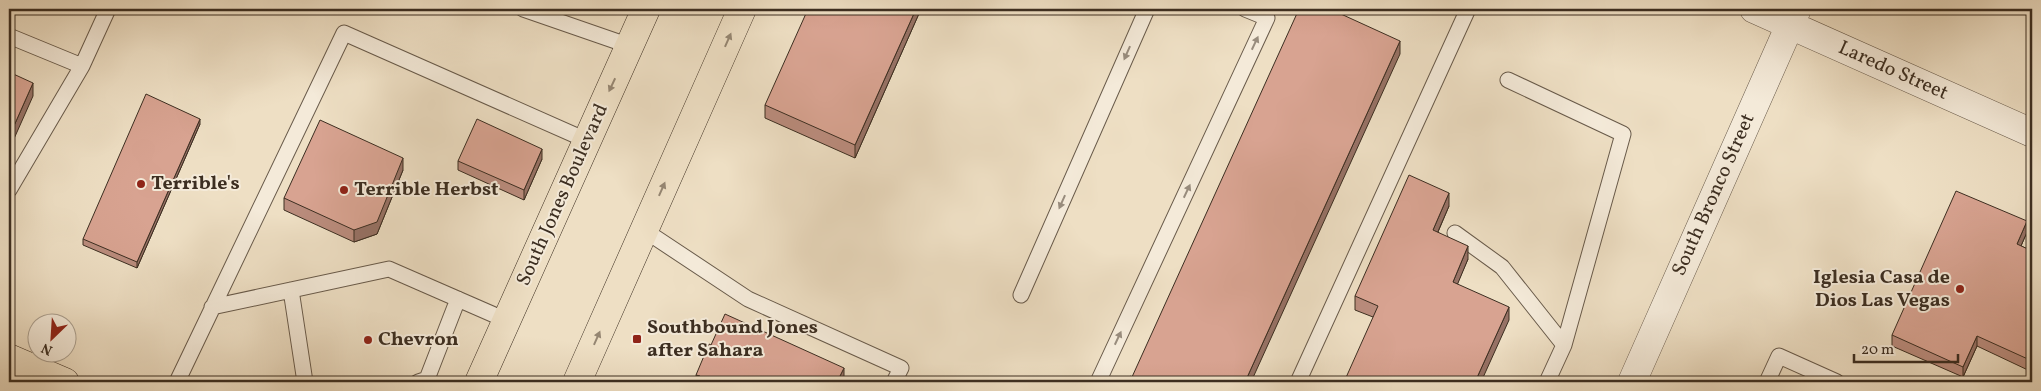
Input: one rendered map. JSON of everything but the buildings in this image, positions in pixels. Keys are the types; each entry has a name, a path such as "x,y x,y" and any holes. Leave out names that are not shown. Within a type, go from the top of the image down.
{"main road":[{"name":"South Jones Boulevard","path":"480,382 586,140 646,9"},
{"path":"577,382 742,9"},
{"path":"9,358 65,382"}],"street":[{"name":"Laredo Street","path":"1754,9 1794,17 2032,133"},
{"name":"South Bronco Street","path":"1632,382 1794,17"}],"lane":[{"path":"9,190 82,66 108,9"},
{"path":"523,9 630,46"},
{"path":"1021,295 1147,9"},
{"path":"1098,382 1267,18 1245,9"},
{"path":"1298,382 1468,9"},
{"path":"176,382 344,33 586,140"},
{"path":"9,36 82,66"},
{"path":"1508,80 1623,134 1564,345 1547,382"},
{"path":"644,230 748,299 901,368 894,382"},
{"path":"1455,233 1502,267 1564,345"},
{"path":"212,307 389,270 508,321"},
{"path":"291,290 305,382"},
{"path":"418,382 427,379 458,299"},
{"path":"1767,382 1779,356 1837,382"}],"place":[{"name":"Terrible's","path":"141,184"},
{"name":"Terrible Herbst","path":"344,190"},
{"name":"Iglesia Casa de Dios Las Vegas","path":"1960,289"},
{"name":"Southbound Jones after Sahara","path":"637,339"},
{"name":"Chevron","path":"368,340"}]}
